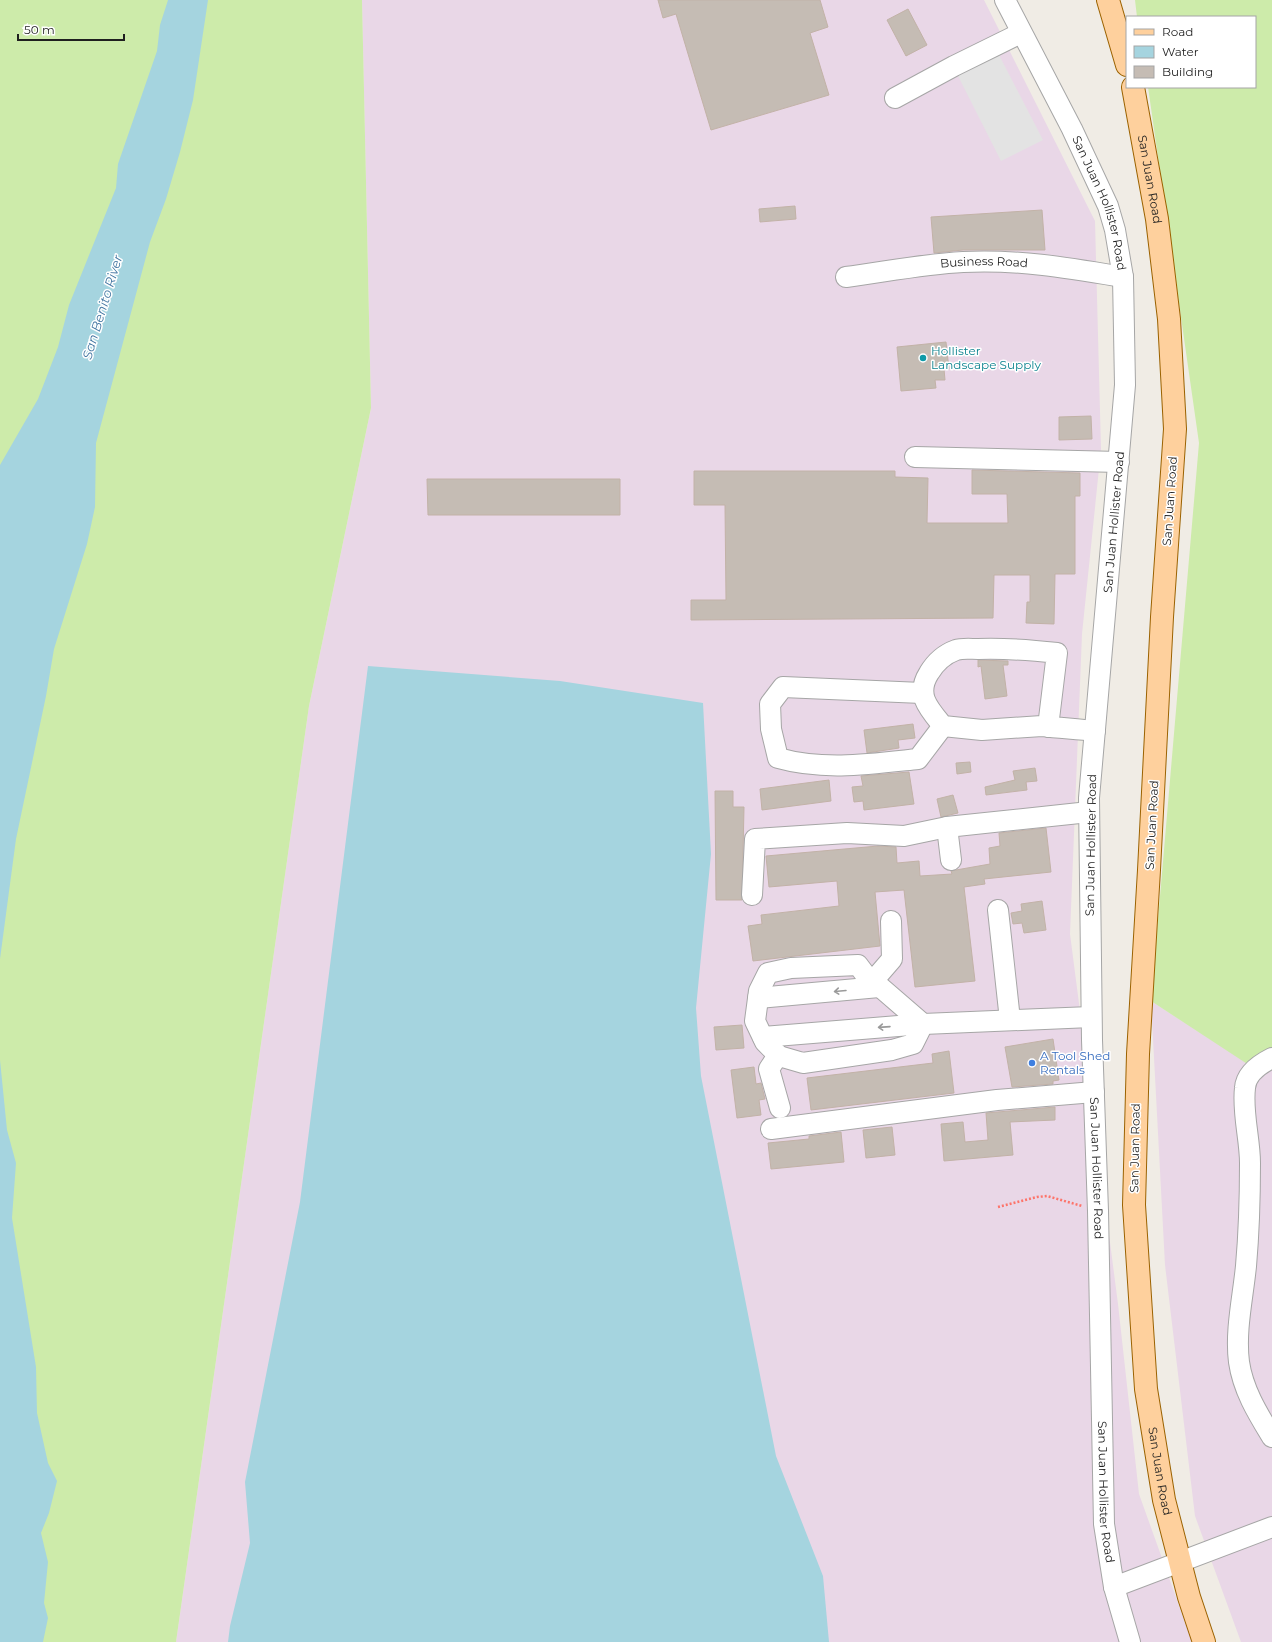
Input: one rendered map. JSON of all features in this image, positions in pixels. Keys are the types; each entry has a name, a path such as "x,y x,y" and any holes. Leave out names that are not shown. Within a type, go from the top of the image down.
{"main road":[{"path":"1108,0 1126,62"},
{"name":"San Juan Road","path":"1133,88 1157,219 1169,319 1175,428 1162,617 1149,877 1138,1054 1134,1205 1146,1389 1164,1500 1179,1562 1204,1642"}],"street":[{"name":"San Juan Hollister Road","path":"1005,0 1072,129 1108,206 1116,230 1123,277 1125,385 1089,812 1091,1017 1102,1366 1102,1480 1104,1524 1114,1587 1130,1642"},
{"path":"895,98 954,66 1021,33"},
{"name":"Business Road","path":"846,277 934,264 996,262 1048,264 1123,277"},
{"path":"915,457 1119,462"},
{"path":"1048,727 1057,653 1012,648 958,649 948,654 934,666 925,679 922,693 931,712 943,726 982,730 1048,727 1095,731"},
{"path":"922,693 783,687 770,704 771,729 778,758 796,763 846,767 918,759 943,726"},
{"path":"752,895 755,839 847,833 904,836 947,827 1089,812"},
{"path":"947,827 951,860"},
{"path":"998,910 1010,1020"},
{"path":"876,984 892,959 891,921"},
{"path":"858,965 876,984 923,1024 914,1044 892,1050 803,1063 778,1055 765,1042 755,1021 758,998 768,973 791,968 858,965"},
{"path":"758,998 876,984"},
{"path":"763,1037 923,1024 1091,1017"},
{"path":"778,1055 769,1069 780,1108"},
{"path":"1272,1058 1260,1065 1250,1075 1245,1088 1250,1162 1247,1252 1238,1340 1239,1362 1243,1379 1254,1408 1272,1437"},
{"path":"771,1129 997,1100 1094,1092"},
{"path":"1114,1587 1272,1527"}],"path":[{"path":"998,1207 1037,1197 1047,1196 1098,1211"}],"shaded area":[{"path":"362,0 984,0 1095,221 1101,449 1082,634 1070,934 1118,1304 1139,1494 1192,1642 176,1642 309,706 371,408"},
{"path":"997,51 1043,140 1001,161 956,72"},
{"path":"1151,1001 1258,1070 1272,1070 1272,1642 1241,1642 1195,1516 1165,1265"}],"green space":[{"path":"0,0 362,0 371,408 309,706 176,1642 0,1642"},
{"path":"1135,0 1272,0 1272,1070 1258,1071 1151,1001 1199,443 1148,88 1256,88 1256,16 1137,16"}],"water":[{"name":"San Benito River","path":"168,0 208,0 193,100 166,199 150,242 96,443 95,507 87,544 54,649 46,696 16,839 0,959 0,465 38,399 58,347 69,305 116,188 118,164 157,51 160,25"},
{"path":"368,666 560,681 703,703 711,854 696,1008 701,1076 776,1456 823,1576 829,1642 228,1642 230,1626 250,1543 245,1482 300,1202"},
{"path":"0,1060 7,1130 16,1163 12,1218 36,1367 37,1413 48,1463 57,1481 49,1513 41,1533 48,1562 44,1603 48,1618 43,1642 0,1642"}],"building":[{"path":"658,0 820,0 828,27 810,33 829,95 711,130 676,14 663,18"},
{"path":"908,9 927,45 906,56 887,20"},
{"path":"795,206 796,219 760,222 759,209"},
{"path":"1042,210 1045,250 963,250 934,253 931,217"},
{"name":"Hollister Landscape Supply","path":"946,342 949,369 944,369 945,380 935,380 936,388 901,391 897,347"},
{"path":"1091,416 1092,439 1059,440 1059,417"},
{"path":"972,470 1080,473 1080,496 1075,496 1075,574 1055,574 1054,624 1026,623 1027,602 1030,602 1030,575 994,575 993,618 691,620 691,600 726,600 725,505 694,505 694,471 895,471 895,477 928,478 927,523 1008,523 1007,494 972,494"},
{"path":"427,479 620,479 620,515 428,515"},
{"path":"978,660 1008,661 1008,665 1003,665 1007,696 985,699 981,666 978,667"},
{"path":"913,724 915,738 898,740 899,748 867,753 864,730"},
{"path":"970,762 971,772 957,774 956,763"},
{"path":"1035,768 1037,781 1026,782 1027,790 986,795 985,787 1015,780 1013,771"},
{"path":"909,772 914,804 864,810 863,801 854,802 852,787 863,786 861,776"},
{"path":"829,780 831,801 762,810 760,789"},
{"path":"715,791 733,791 733,807 744,807 742,900 716,900"},
{"path":"953,795 958,813 941,817 937,799"},
{"path":"1046,828 1051,872 984,879 985,884 964,887 975,981 915,987 904,890 875,892 880,946 753,961 748,926 762,924 761,915 839,906 837,881 769,887 766,856 878,846 896,847 897,863 919,861 920,876 952,874 951,871 990,864 989,848 1000,846 999,833"},
{"path":"1042,901 1046,930 1024,933 1022,923 1013,924 1011,913 1022,911 1021,904"},
{"path":"742,1025 744,1048 716,1050 714,1027"},
{"name":"A Tool Shed Rentals","path":"1053,1039 1059,1080 1053,1081 1053,1084 1012,1087 1005,1047"},
{"path":"949,1051 954,1093 811,1110 807,1078 933,1063 932,1054"},
{"path":"754,1067 756,1084 761,1083 765,1099 759,1100 761,1115 737,1118 731,1070"},
{"path":"1055,1107 1055,1120 1010,1122 1013,1155 944,1161 941,1124 963,1122 965,1142 988,1140 986,1113"},
{"path":"892,1127 895,1155 866,1158 863,1130"},
{"path":"841,1132 844,1162 771,1169 768,1143 809,1139 809,1136"}],"place":[{"name":"Hollister Landscape Supply","path":"923,358"},
{"name":"A Tool Shed Rentals","path":"1032,1063"}]}
